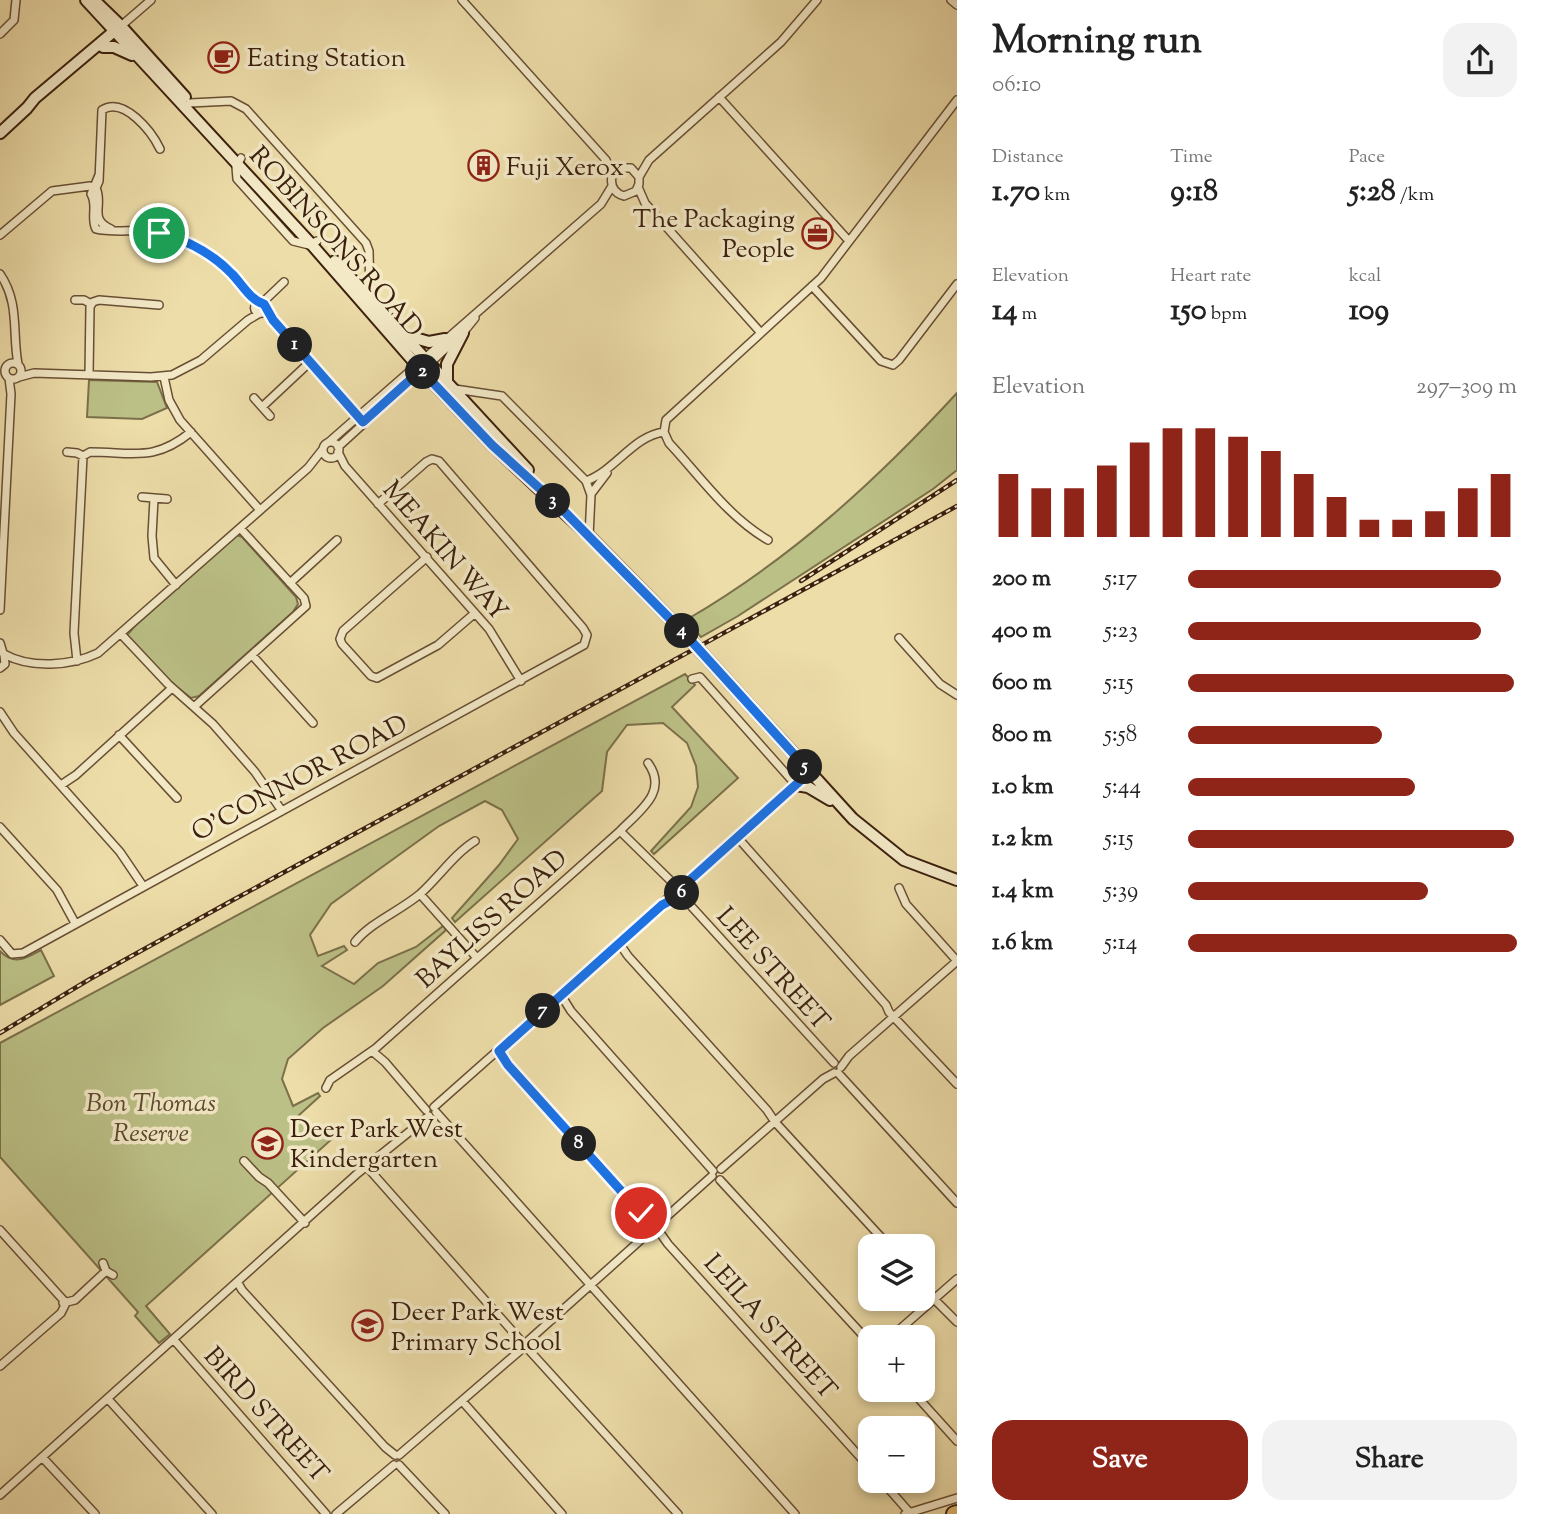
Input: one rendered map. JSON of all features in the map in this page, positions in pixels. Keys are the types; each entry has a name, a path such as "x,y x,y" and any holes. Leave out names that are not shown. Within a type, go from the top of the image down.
{"main road":[{"name":"ROBINSONS ROAD","path":"86,0 100,17 117,30 190,103 239,161"},
{"name":"ROBINSONS ROAD","path":"94,0 141,61 239,161 314,243 423,363 492,445 560,507 684,633 849,814"},
{"path":"85,55 101,30 100,17"},
{"path":"27,108 38,102 103,47 117,30"},
{"path":"0,133 35,98 117,30"},
{"path":"103,47 114,47 141,61"},
{"name":"ROBINSONS ROAD","path":"314,243 405,335 423,363 451,385 560,507"},
{"path":"451,385 447,364 463,333"},
{"path":"405,335 429,342 445,339"},
{"path":"796,785 815,791 849,814 904,860 957,880"}],"street":[{"path":"1,33 11,16 14,0"},
{"path":"117,30 151,0"},
{"path":"423,363 445,339 483,310 601,204 612,186 612,176 606,160 462,0"},
{"path":"761,333 645,203 638,187 639,177 649,160 790,33 817,0"},
{"path":"951,0 957,5"},
{"path":"719,97 849,241"},
{"path":"768,540 732,513 670,443 664,432 666,420 812,286 957,100"},
{"path":"190,103 231,101 246,109 366,243 370,258 370,298"},
{"path":"94,190 99,176 101,124 105,115 115,108 128,112 140,121 160,149"},
{"path":"606,160 639,177"},
{"path":"612,176 649,160"},
{"path":"612,186 624,195 645,203"},
{"path":"601,204 638,187"},
{"path":"0,235 46,194 59,188 94,190 99,195 100,230 159,233 195,245 220,262 361,419"},
{"path":"0,274 11,293 14,306 15,349 21,373 11,394 0,610"},
{"path":"5,377 18,378 34,373 164,377 183,371 201,360 248,320 284,282"},
{"path":"812,286 881,361 889,365 899,360 957,284"},
{"path":"75,300 84,300 91,304"},
{"path":"91,304 99,300 159,306"},
{"path":"92,316 98,305 106,302"},
{"path":"89,375 91,304"},
{"path":"2,653 20,661 61,663 79,660 103,650 308,468 329,442 361,419 423,363 463,333 483,310"},
{"path":"11,394 5,377 5,366 15,349"},
{"path":"262,407 310,362"},
{"path":"5,366 19,365 34,373"},
{"path":"164,377 175,411 260,510"},
{"path":"451,385 502,396 586,481 591,495"},
{"path":"254,398 271,416"},
{"path":"308,468 334,454 361,419"},
{"path":"67,452 83,456 90,452 146,454 173,446 191,432"},
{"path":"589,536 593,489 612,467 646,436 664,432"},
{"path":"329,442 334,454"},
{"name":"MEAKIN WAY","path":"323,449 324,454 334,454 475,613 491,633 518,682"},
{"path":"79,660 74,618 83,456"},
{"name":"O'CONNOR ROAD","path":"2,942 15,952 28,949 577,650 587,640 586,632 561,601 439,461 434,459 426,462 378,504"},
{"path":"586,481 612,467"},
{"path":"142,497 167,499"},
{"path":"154,499 154,558 177,585"},
{"path":"195,706 298,613 300,596 240,528"},
{"path":"290,583 337,540"},
{"path":"427,557 348,628 344,638 346,647 369,673 389,672 434,647 475,613"},
{"path":"121,634 172,688 195,706 256,772 280,812"},
{"path":"899,638 940,684 957,695"},
{"path":"0,643 6,659 2,668"},
{"path":"252,654 313,723"},
{"path":"2,668 20,661"},
{"path":"692,679 700,677 796,785"},
{"path":"62,787 172,688"},
{"path":"0,712 9,727 120,852 141,887"},
{"path":"119,735 177,798"},
{"name":"BAYLISS ROAD","path":"326,1088 339,1072 374,1049 622,829 655,790 656,779 648,763"},
{"path":"0,1495 99,1405 110,1401 115,1390 121,1388 225,1294 240,1285 250,1272 304,1223 369,1169 379,1156 810,772"},
{"path":"0,827 57,890 75,923"},
{"name":"LEE STREET","path":"622,829 957,1203"},
{"path":"736,839 957,1084"},
{"path":"355,942 420,894 461,851 475,841"},
{"path":"334,1514 957,961 906,904 899,888"},
{"path":"420,894 477,957"},
{"path":"618,945 877,1234"},
{"path":"559,997 858,1330"},
{"path":"374,1049 445,1124 794,1514"},
{"name":"LEILA STREET","path":"497,1053 858,1455"},
{"path":"244,1160 304,1223"},
{"path":"369,1169 678,1514"},
{"path":"0,1230 65,1302"},
{"path":"0,1366 57,1315 65,1302 75,1300 108,1270"},
{"path":"957,1279 935,1298 957,1322"},
{"path":"240,1285 445,1514"},
{"path":"905,1325 920,1311"},
{"name":"BIRD STREET","path":"173,1341 320,1504 326,1514"},
{"path":"110,1401 212,1514"},
{"path":"922,1402 957,1441"},
{"path":"462,1403 562,1514"},
{"path":"43,1456 95,1514"},
{"path":"891,1493 907,1513 957,1497"},
{"name":"BIRD STREET","path":"320,1504 334,1514"}],"green space":[{"path":"89,380 157,382 167,408 142,419 87,417"},
{"path":"957,393 957,470 933,489 738,616 701,637 686,620 797,545 895,457"},
{"path":"237,535 242,537 296,597 298,604 293,612 199,696 191,698 169,681 127,635"},
{"name":"Bon Thomas Reserve","path":"685,674 695,685 672,707 738,778 654,854 651,851 691,807 698,787 696,766 687,743 663,723 627,725 607,752 602,791 455,922 452,918 518,839 502,810 485,801 439,826 331,904 310,935 318,956 344,946 347,950 322,966 354,984 378,963 416,947 443,926 446,930 383,986 323,1028 288,1059 282,1079 293,1106 318,1093 320,1096 298,1116 333,1138 146,1306 170,1334 159,1343 135,1316 138,1312 0,1157 0,1043"},
{"path":"41,950 54,976 0,1005 0,951 10,958 20,959"}],"railway":[{"path":"801,581 957,480"},
{"path":"0,1033 90,979 233,900 957,506"}],"place":[{"name":"Eating Station","path":"224,57"},
{"name":"Fuji Xerox","path":"483,166"},
{"name":"The Packaging People","path":"818,233"},
{"name":"Deer Park West Kindergarten","path":"267,1143"},
{"name":"Deer Park West Primary School","path":"368,1326"}],"route":[{"path":"159,233 195,245 220,262 259,303 264,304 273,320 363,422 421,370 492,445 560,507 684,633 810,772 691,879 681,895 662,905 499,1051 508,1065 641,1213"}]}
